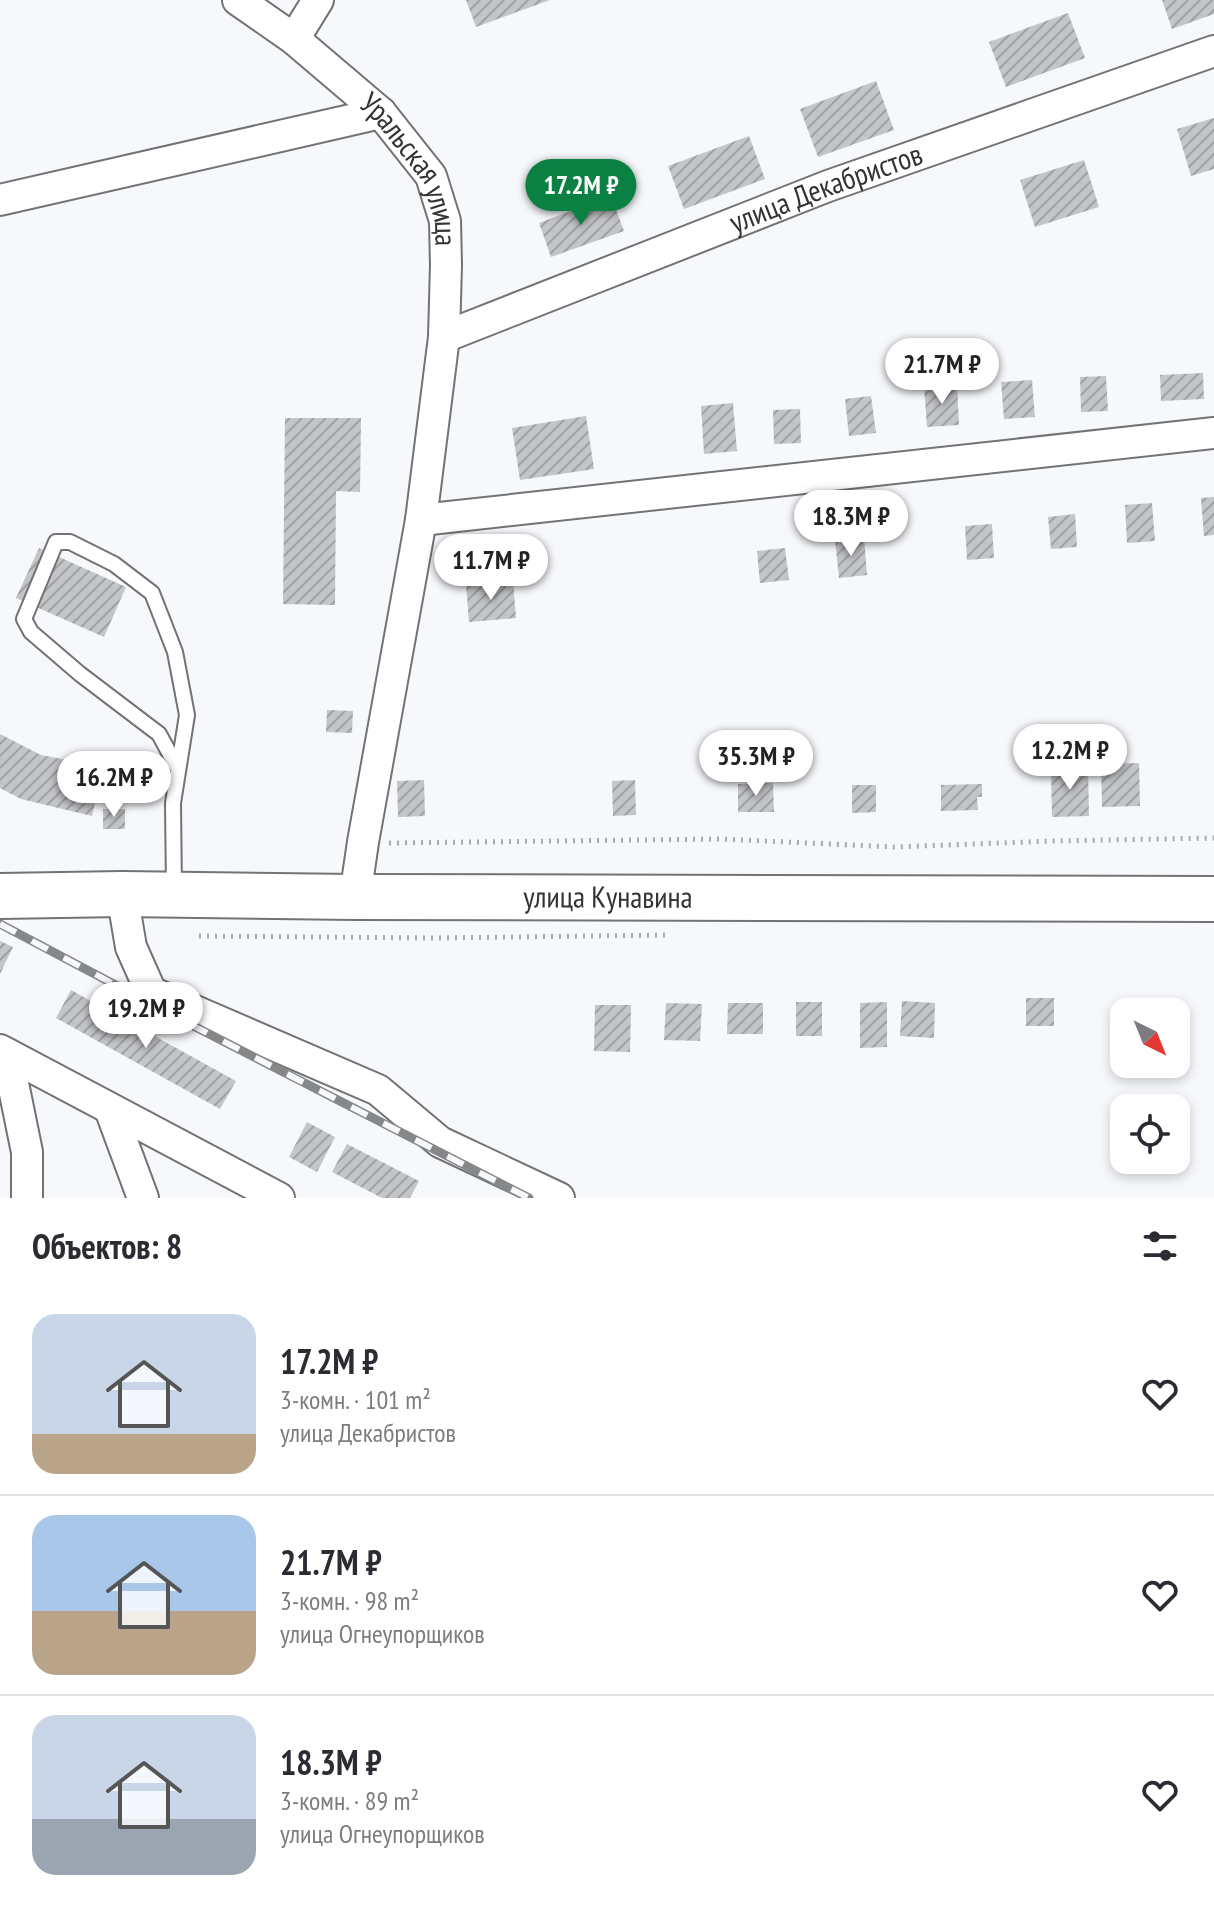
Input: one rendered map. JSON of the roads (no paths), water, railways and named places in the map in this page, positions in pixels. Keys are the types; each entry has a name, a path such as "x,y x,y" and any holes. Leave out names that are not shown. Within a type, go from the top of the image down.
{"main road":[{"name":"улица Кунавина","path":"0,896 1214,899"}],"street":[{"name":"Уральская улица","path":"238,0 294,39 381,113 431,176 445,221 444,337 421,520 355,897"},
{"path":"294,39 318,0"},
{"name":"улица Декабристов","path":"444,337 828,186 1214,51"},
{"path":"0,200 381,113"},
{"path":"421,520 1214,433"},
{"path":"122,894 131,947 151,992 378,1090 440,1142 559,1198"},
{"path":"4,1052 279,1198"},
{"path":"4,1052 27,1152 27,1198"},
{"path":"110,1109 143,1198"}],"lane":[{"path":"174,895 173,803 187,715 175,652 152,593 114,564 70,542 56,542 24,619 31,632 80,674 159,734 178,769"}],"railway":[{"path":"0,924 529,1198"}]}
